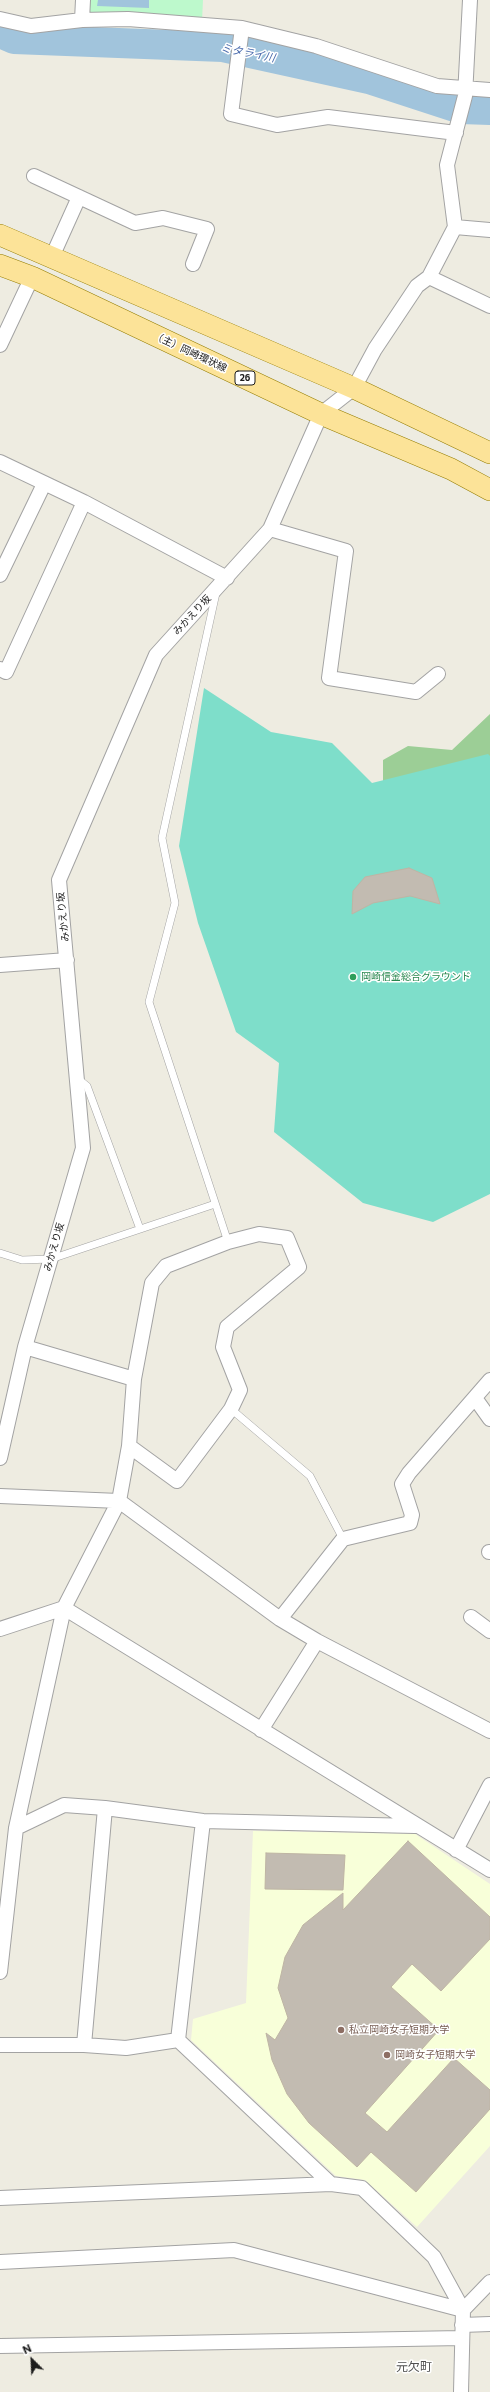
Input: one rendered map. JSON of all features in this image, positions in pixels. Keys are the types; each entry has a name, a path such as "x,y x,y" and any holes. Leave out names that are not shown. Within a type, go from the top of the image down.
{"main road":[{"path":"0,235 52,256 354,388 490,453"},
{"name":"（主）岡崎環状線","path":"0,265 32,278 321,414 451,469 490,490"}],"street":[{"path":"82,20 83,0"},
{"path":"321,414 354,388 375,349 417,286 429,277 455,227 447,165 464,93 470,0"},
{"path":"0,20 31,26 82,20 128,18 242,28 316,46 437,86 464,93 490,90"},
{"path":"242,28 231,114 277,125 328,117 457,126"},
{"path":"34,176 135,223 163,218 207,229 193,264"},
{"path":"52,256 79,197"},
{"path":"455,227 490,230"},
{"path":"429,277 490,306"},
{"path":"0,345 32,278"},
{"name":"みかえり坂","path":"0,1458 25,1347 83,1148 75,1076 68,960 59,880 156,656 270,529 321,414"},
{"path":"0,462 84,502 227,578"},
{"path":"0,575 44,484"},
{"path":"0,669 6,672 84,502"},
{"path":"270,529 346,551 330,678 416,692 438,674"},
{"path":"0,966 68,960"},
{"path":"0,1972 16,1828 64,1608 119,1501 129,1446 134,1379 152,1283 166,1266 228,1242 259,1234 287,1238 299,1267 227,1327 223,1347 240,1390 231,1409 177,1481 129,1446"},
{"path":"25,1347 134,1379"},
{"path":"280,1619 343,1539 410,1522 412,1515 402,1484 409,1473 490,1380"},
{"path":"475,1398 490,1419"},
{"path":"0,1496 119,1501 280,1619 317,1641 490,1731"},
{"path":"0,1628 64,1608 490,1870"},
{"path":"471,1617 490,1631"},
{"path":"261,1730 317,1641"},
{"path":"456,1850 490,1785"},
{"path":"16,1828 64,1805 105,1808 203,1821 417,1826"},
{"path":"84,2045 105,1808"},
{"path":"178,2040 203,1821"},
{"path":"0,2045 84,2045 126,2048 178,2040"},
{"path":"178,2040 331,2184"},
{"path":"0,2198 331,2184 362,2188 434,2257 463,2310 461,2392"},
{"path":"0,2262 234,2250 463,2310"},
{"path":"463,2310 490,2282"},
{"path":"0,2346 462,2332 490,2324"}],"lane":[{"path":"217,589 162,838 175,903 149,1002 228,1242"},
{"path":"75,1076 87,1086 140,1229"},
{"path":"0,1253 22,1260 51,1259 215,1204"},
{"path":"231,1409 310,1476 343,1539"}],"shaded area":[{"path":"88,0 203,0 202,21 87,16"},
{"path":"98,0 149,0 149,8 97,6"},
{"name":"岡崎信金総合グラウンド","path":"204,688 271,732 332,743 372,783 488,754 490,756 490,1194 433,1222 363,1203 274,1132 279,1063 236,1032 198,923 179,846"},
{"name":"私立岡崎女子短期大学","path":"253,1831 415,1834 490,1884 490,2146 417,2227 365,2180 336,2176 191,2040 193,2019 246,2003"}],"green space":[{"path":"490,714 490,758 383,788 383,760 408,746 452,750"}],"building":[{"path":"409,868 432,878 440,904 410,896 373,903 352,914 353,891 365,877"},
{"path":"408,1841 490,1917 490,1939 441,1991 412,1964 391,1987 439,2030 365,2113 387,2132 454,2058 490,2090 490,2109 416,2192 371,2152 357,2167 309,2123 287,2094 272,2060 266,2033 275,2040 288,2018 278,1988 285,1957 303,1925 343,1893 343,1910"},
{"path":"266,1853 345,1855 343,1890 265,1889"}],"waterway":[{"name":"ミタライ川","path":"0,33 14,39 223,47 369,79 461,109 490,110"}],"place":[{"name":"岡崎信金総合グラウンド","path":"353,977"},
{"name":"私立岡崎女子短期大学","path":"341,2030"},
{"name":"岡崎女子短期大学","path":"387,2055"}],"district":[{"name":"元欠町","path":"414,2367"}]}
